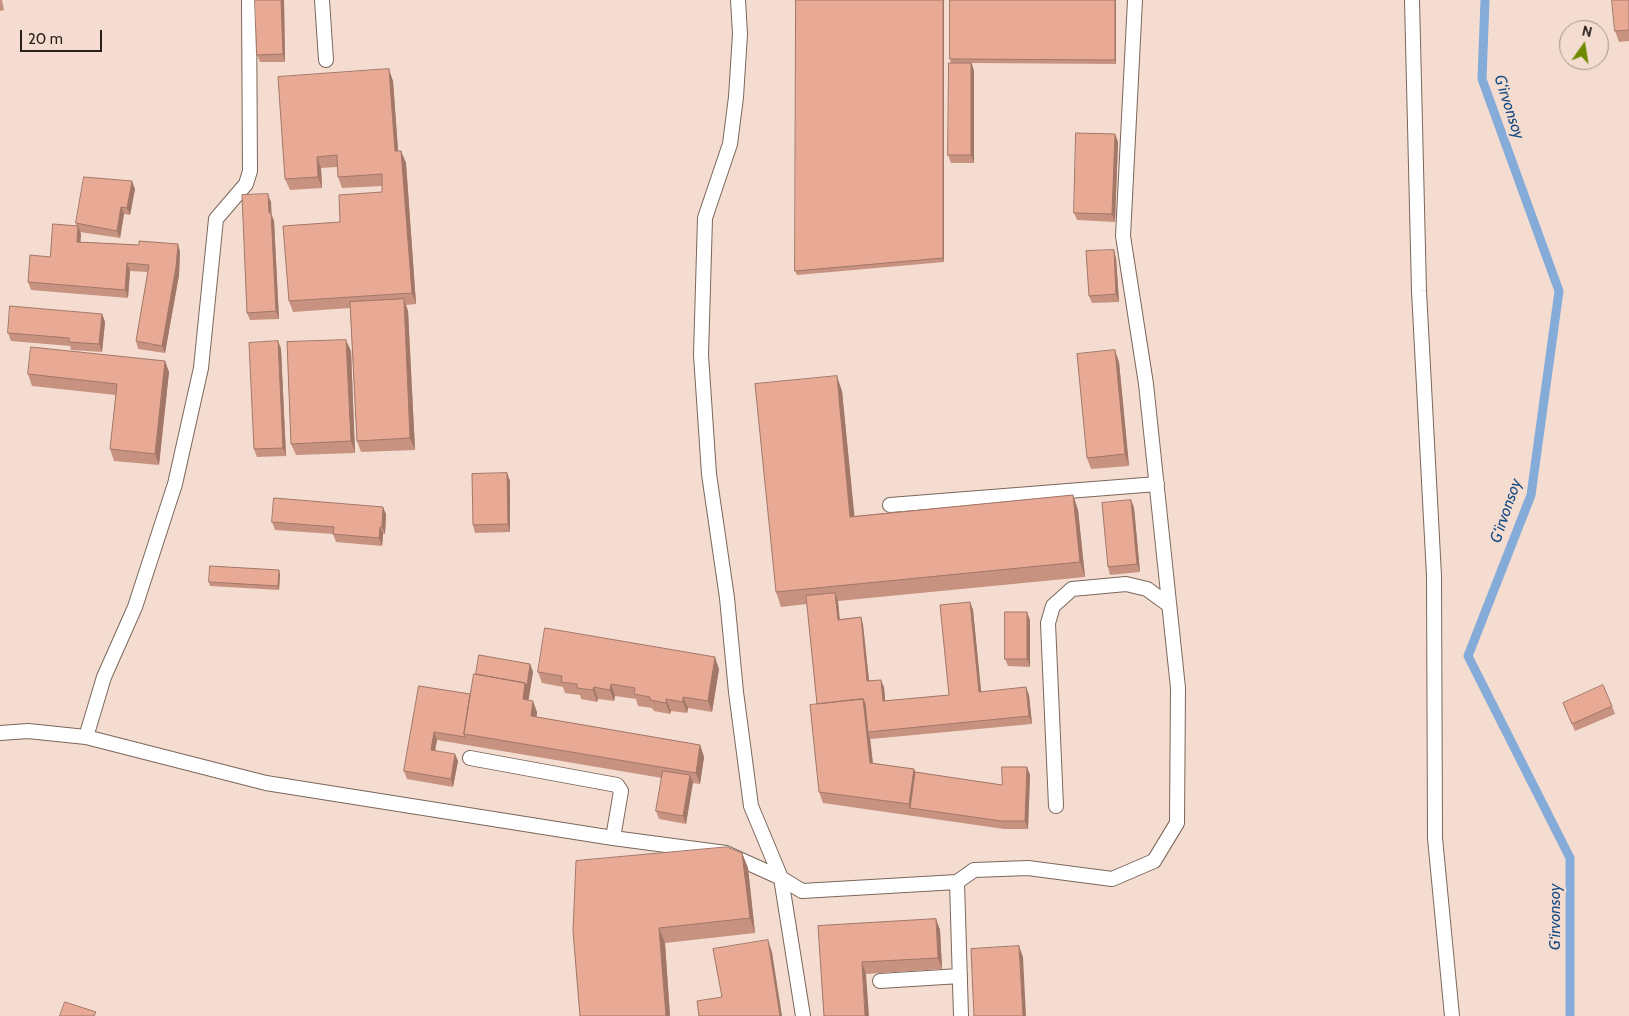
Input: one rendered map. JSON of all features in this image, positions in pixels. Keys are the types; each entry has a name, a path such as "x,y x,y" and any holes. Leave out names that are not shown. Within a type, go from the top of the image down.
{"lane":[{"path":"86,737 104,677 135,607 174,484 201,368 216,219 246,184 250,171 249,0"},
{"path":"322,0 326,60"},
{"path":"738,0 740,43 730,144 705,218 701,355 709,474 727,598 736,692 752,806 781,878 803,1016"},
{"path":"0,733 28,731 86,737 266,783 726,854 781,878 802,891 957,882 974,870 1028,868 1112,879 1154,862 1177,823 1178,688 1146,384 1124,236 1134,0"},
{"path":"1412,0 1419,291 1434,576 1435,838 1452,1016"},
{"path":"890,505 1157,484"},
{"path":"1056,806 1048,623 1052,606 1072,589 1126,584 1147,589 1170,605"},
{"path":"470,758 617,785 621,791 613,838"},
{"path":"957,882 961,1016"},
{"path":"880,981 960,976"}],"building":[{"path":"255,0 281,0 283,54 257,55"},
{"path":"796,0 943,0 943,258 795,271"},
{"path":"950,0 1115,0 1115,60 950,59"},
{"path":"1612,0 1629,0 1629,30 1615,31"},
{"path":"949,63 971,63 971,155 948,155"},
{"path":"389,69 395,151 401,151 412,293 289,301 283,226 340,222 339,195 382,192 382,174 338,177 337,155 317,157 318,177 285,179 278,77"},
{"path":"1076,133 1115,134 1112,214 1074,213"},
{"path":"84,177 132,181 127,208 121,207 117,231 76,223"},
{"path":"268,194 269,213 271,213 276,311 247,313 242,195"},
{"path":"53,224 78,226 77,242 139,245 139,241 178,244 176,267 162,346 136,341 149,265 127,263 125,290 28,282 30,255 50,257"},
{"path":"1114,250 1116,294 1089,296 1086,251"},
{"path":"404,299 410,438 357,441 350,302"},
{"path":"10,306 102,314 99,344 69,342 69,338 8,333"},
{"path":"346,340 351,441 291,444 287,342"},
{"path":"278,341 283,448 254,449 249,343"},
{"path":"31,347 165,361 155,454 110,449 117,384 28,374"},
{"path":"1115,350 1125,454 1087,458 1077,354"},
{"path":"837,376 850,517 1073,495 1080,562 776,592 755,384"},
{"path":"507,473 508,524 473,525 472,474"},
{"path":"274,498 383,507 382,527 380,527 379,538 333,534 334,527 272,522"},
{"path":"1131,500 1137,564 1108,567 1102,503"},
{"path":"210,566 279,570 278,586 209,582"},
{"path":"835,593 838,620 861,617 867,681 881,680 883,701 949,695 940,605 970,602 979,692 1026,687 1029,716 868,732 863,699 817,704 806,596"},
{"path":"1005,612 1027,612 1027,659 1005,659"},
{"path":"545,628 715,657 708,701 683,697 683,702 666,699 666,703 634,694 635,688 611,684 610,690 594,687 593,690 577,688 577,684 561,682 562,676 538,672"},
{"path":"479,655 530,664 527,686 525,683 476,674"},
{"path":"474,674 525,683 523,699 533,701 531,716 700,745 696,773 464,734"},
{"path":"1603,685 1612,706 1572,724 1563,703"},
{"path":"419,686 470,694 465,737 434,732 431,750 455,754 451,779 404,771"},
{"path":"863,699 870,763 914,769 909,804 819,792 810,705"},
{"path":"1002,767 1027,767 1025,821 1001,821 910,808 915,772 1002,785"},
{"path":"663,771 690,775 683,816 656,811"},
{"path":"727,847 742,853 750,918 659,928 666,1016 580,1016 573,931 576,861"},
{"path":"936,919 938,958 862,962 865,1016 824,1016 818,926"},
{"path":"768,940 780,1016 699,1016 697,1001 722,997 713,949"},
{"path":"1019,946 1023,1016 974,1016 971,949"},
{"path":"65,1002 96,1012 94,1016 60,1016"}],"waterway":[{"name":"G‘irvonsoy","path":"1485,0 1482,79 1559,291 1531,495 1468,656 1570,858 1570,1016"}]}
